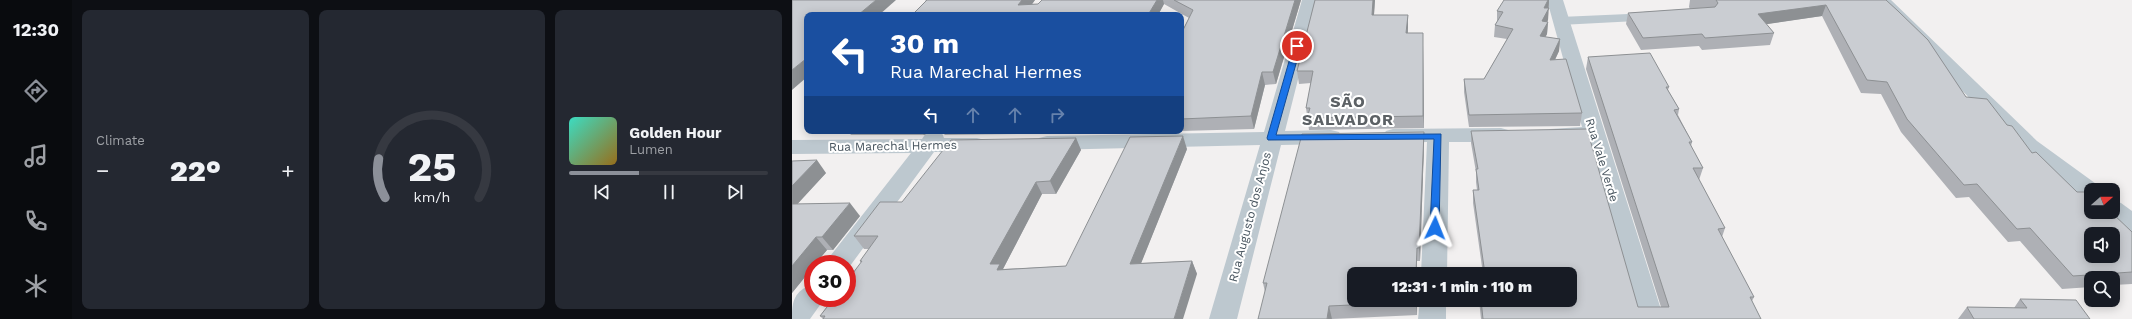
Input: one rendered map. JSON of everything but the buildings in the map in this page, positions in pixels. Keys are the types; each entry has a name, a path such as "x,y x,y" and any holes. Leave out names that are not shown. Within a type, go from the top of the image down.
{"street":[{"name":"Rua Augusto dos Anjos","path":"1222,319 1310,0"},
{"name":"Rua Vale Verde","path":"1555,0 1593,133 1650,319"},
{"path":"1882,0 2029,146 2084,187"},
{"path":"1374,137 1593,133"},
{"path":"1434,267 1438,136"},
{"path":"1031,144 1350,137"},
{"path":"844,255 934,138"},
{"name":"Rua Marechal Hermes","path":"792,147 934,138 1000,144"},
{"path":"2120,214 2132,223"},
{"path":"794,319 804,306"},
{"path":"1432,319 1433,307"}],"lane":[{"path":"1560,21 1668,16"}],"district":[{"name":"SÃO SALVADOR","path":"1348,110"}],"route":[{"path":"1297,46 1271,138 1438,136 1435,228"}]}
